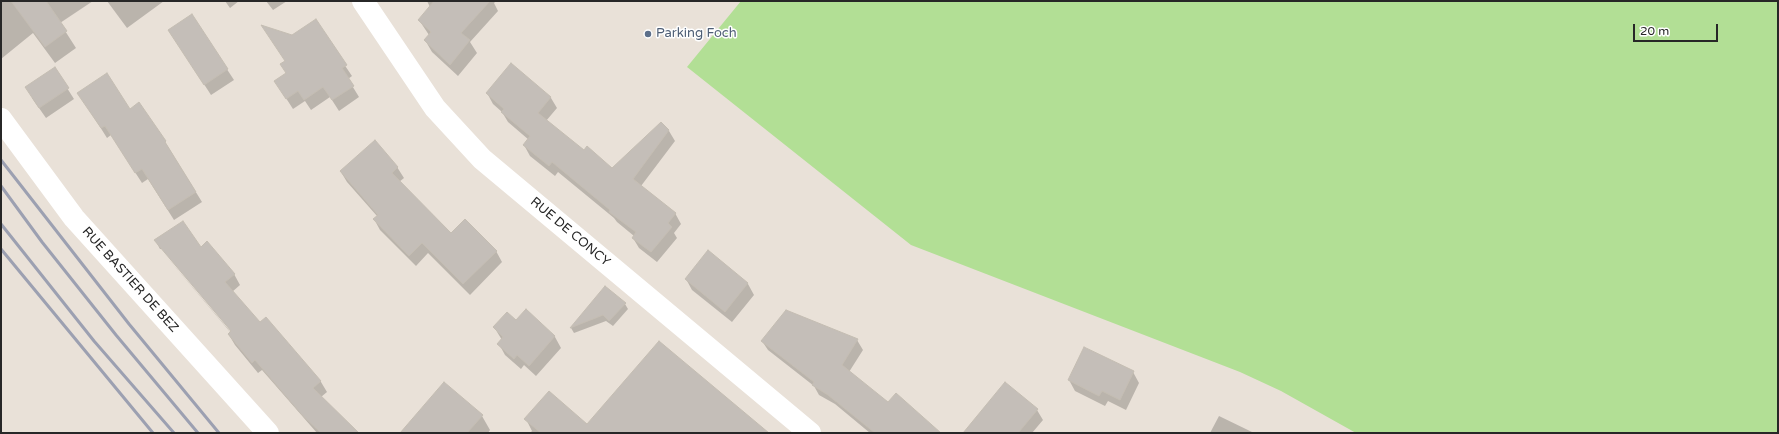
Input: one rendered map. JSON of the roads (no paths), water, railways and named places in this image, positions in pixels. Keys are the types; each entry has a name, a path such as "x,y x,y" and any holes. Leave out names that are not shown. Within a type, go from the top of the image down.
{"street":[{"name":"RUE DE CONCY","path":"363,1 435,108 482,159 810,433"},
{"name":"RUE BASTIER DE BEZ","path":"1,119 74,218 268,433"}],"railway":[{"path":"1,160 129,324 219,433"},
{"path":"1,186 42,242 116,335 198,433"},
{"path":"1,224 94,341 174,433"},
{"path":"1,249 153,433"}],"place":[{"name":"Parking Foch","path":"648,34"}]}
